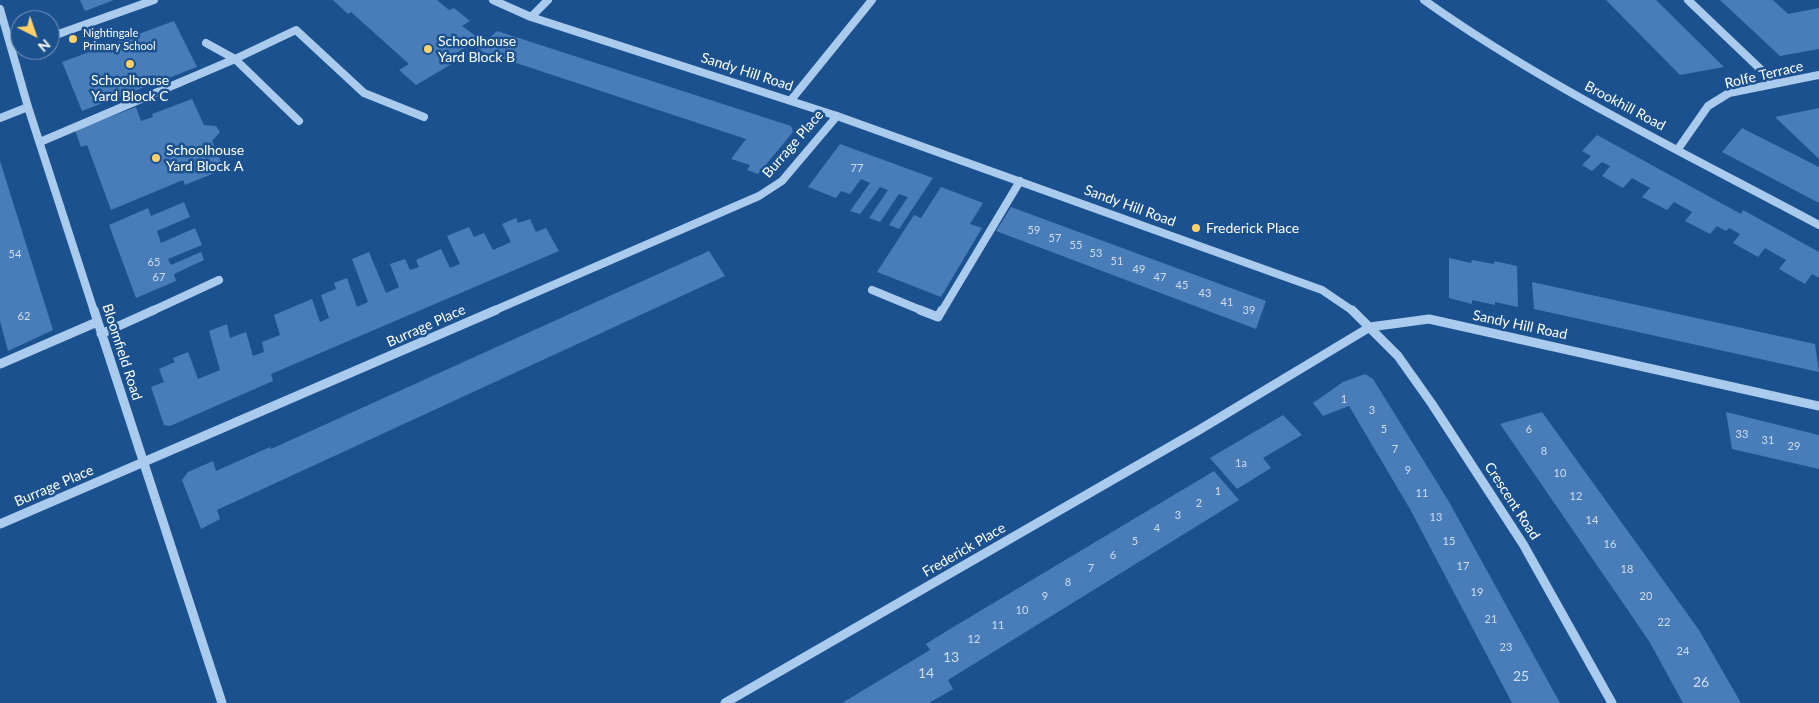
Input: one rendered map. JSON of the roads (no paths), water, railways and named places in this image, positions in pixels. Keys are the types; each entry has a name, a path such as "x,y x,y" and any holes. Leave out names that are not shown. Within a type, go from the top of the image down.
{"street":[{"path":"60,33 154,0"},
{"name":"Sandy Hill Road","path":"493,0 531,17 791,100 1322,290 1348,306 1370,327 1428,319 1819,406"},
{"path":"531,17 548,0"},
{"path":"791,100 872,0"},
{"name":"Brookhill Road","path":"1424,0 1497,50 1819,225"},
{"path":"1688,0 1775,84"},
{"name":"Bloomfield Road","path":"0,9 10,34"},
{"path":"40,142 235,59 296,30 364,93 424,117"},
{"path":"206,43 235,59 299,121"},
{"name":"Bloomfield Road","path":"18,60 28,107 222,703"},
{"name":"Rolfe Terrace","path":"1678,148 1708,106 1729,93 1819,75"},
{"path":"0,118 28,107"},
{"name":"Burrage Place","path":"0,524 759,196 782,181 836,116"},
{"path":"872,290 938,317 1020,181"},
{"path":"101,334 219,280"},
{"path":"0,364 97,322"},
{"name":"Frederick Place","path":"726,703 1199,430 1370,327"},
{"name":"Crescent Road","path":"1370,327 1398,356 1432,404 1523,544 1612,703"}],"place":[{"name":"Nightingale Primary School","path":"73,39"},
{"name":"Schoolhouse Yard Block B","path":"428,49"},
{"name":"Schoolhouse Yard Block C","path":"130,64"},
{"name":"Schoolhouse Yard Block A","path":"156,158"},
{"name":"Frederick Place","path":"1196,228"}]}
